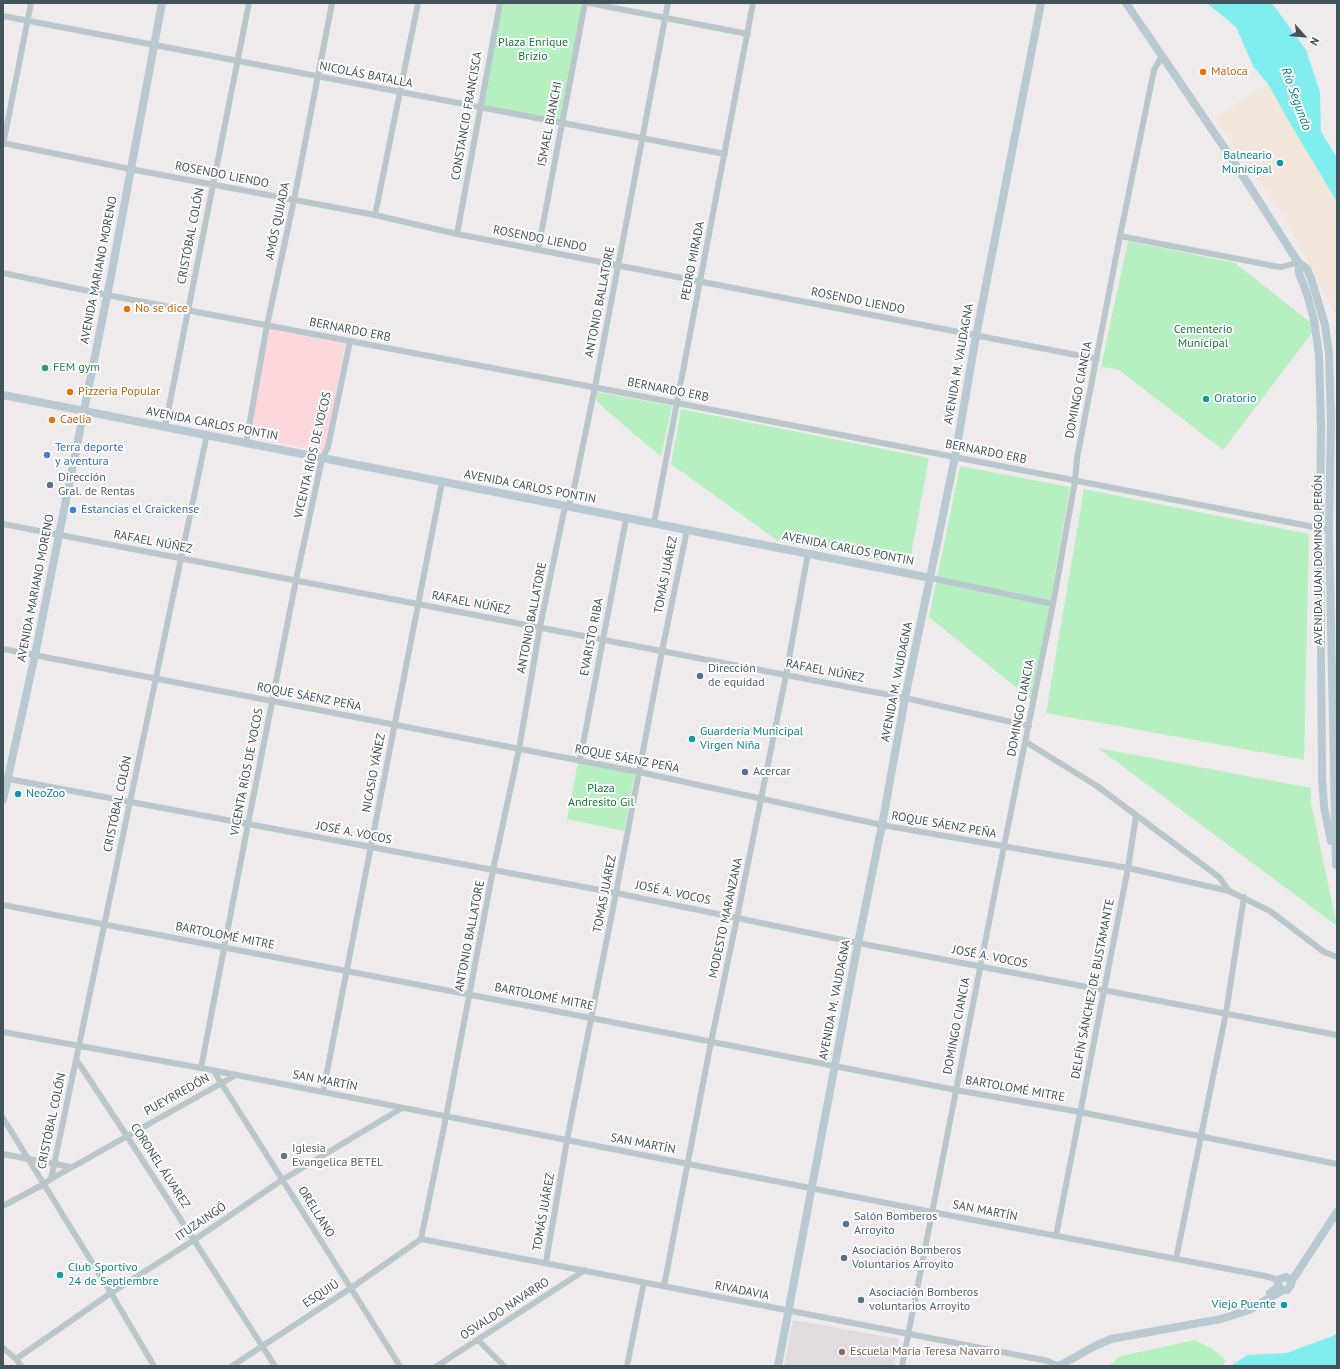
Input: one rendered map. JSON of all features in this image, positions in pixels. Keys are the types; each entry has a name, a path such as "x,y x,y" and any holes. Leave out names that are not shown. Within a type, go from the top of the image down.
{"main road":[{"name":"AVENIDA MARIANO MORENO","path":"3,800 5,779 35,655 60,535 162,3"},
{"name":"AVENIDA M. VAUDAGNA","path":"778,1366 858,942 955,457 976,336 1041,3"},
{"name":"AVENIDA JUAN DOMINGO PERÓN","path":"1126,3 1298,262 1307,269 1322,312 1327,337 1330,372 1330,530 1336,869"},
{"name":"AVENIDA JUAN DOMINGO PERÓN","path":"1298,262 1299,273 1307,294 1314,320 1319,356 1321,427 1320,528 1322,778 1324,807 1336,869"},
{"name":"AVENIDA CARLOS PONTIN","path":"3,395 84,412 207,434 322,459 931,578"},
{"path":"1059,1366 1111,1339 1221,1319 1249,1310 1283,1283 1309,1254 1337,1212"}],"street":[{"path":"3,144 31,3"},
{"name":"CRISTÓBAL COLÓN","path":"165,427 236,62 249,3"},
{"name":"AMÓS QUIJADA","path":"246,443 267,325 294,200 332,3"},
{"path":"375,216 418,3"},
{"name":"CONSTANCIO FRANCISCA","path":"457,234 500,3"},
{"name":"ISMAEL BIANCHI","path":"538,250 585,3"},
{"path":"589,3 748,34"},
{"name":"ANTONIO BALLATORE","path":"421,1239 493,870 519,749 540,627 564,511 572,498 595,387 668,3"},
{"name":"PEDRO MIRADA","path":"654,523 753,3"},
{"name":"NICOLÁS BATALLA","path":"3,16 236,62 318,76 725,154"},
{"name":"DOMINGO CIANCIA","path":"902,1366 980,966 1053,604 1078,458 1120,236 1154,70 1162,56"},
{"name":"ROSENDO LIENDO","path":"3,144 1097,359"},
{"path":"1120,236 1274,266 1282,267 1298,262"},
{"name":"BERNARDO ERB","path":"3,273 107,295 595,387 1330,530"},
{"name":"VICENTA RÍOS DE VOCOS","path":"202,1068 296,580 322,459 328,448 350,341"},
{"name":"CRISTÓBAL COLÓN","path":"51,1178 207,434"},
{"name":"NICASIO YÁÑEZ","path":"323,1092 442,482"},
{"name":"EVARISTO RIBA","path":"580,760 626,519"},
{"name":"RAFAEL NÚÑEZ","path":"3,524 906,698 1029,726"},
{"name":"TOMÁS JUÁREZ","path":"546,1262 567,1140 592,1018 662,650 687,530"},
{"name":"MODESTO MARANZANA","path":"664,1286 711,1042 786,675 808,553"},
{"name":"AVENIDA CARLOS PONTIN","path":"931,578 1053,604"},
{"name":"ROQUE SÁENZ PEÑA","path":"3,649 580,760 882,825 1128,868 1229,891 1270,911 1324,952 1337,957"},
{"path":"1026,742 1097,786 1219,878 1229,891"},
{"name":"JOSÉ A. VOCOS","path":"5,779 616,893 1104,991 1337,1035"},
{"name":"DELFÍN SÁNCHEZ DE BUSTAMANTE","path":"1056,1236 1128,868 1136,816"},
{"path":"1176,1259 1226,1013 1244,897"},
{"name":"BARTOLOMÉ MITRE","path":"3,905 470,994 956,1090 1080,1112 1337,1164"},
{"name":"SAN MARTÍN","path":"3,1032 213,1070 446,1117 1265,1276 1283,1283"},
{"name":"CORONEL ÁLVAREZ","path":"76,1059 275,1366"},
{"name":"ORELLANO","path":"213,1070 400,1366"},
{"name":"PUEYRREDÓN","path":"3,1206 236,1075"},
{"name":"ITUZAINGÓ","path":"16,1363 111,1294 282,1180 402,1108"},
{"path":"3,1118 154,1366"},
{"path":"3,1154 71,1167"},
{"name":"RIVADAVIA","path":"421,1239 908,1333 1048,1361 1059,1366"},
{"name":"ESQUIÚ","path":"232,1366 351,1288 421,1239"},
{"name":"OSVALDO NAVARRO","path":"437,1366 585,1270"},
{"path":"627,1366 644,1282"},
{"path":"478,1340 504,1366"},
{"path":"3,1348 20,1366"}],"shaded area":[{"path":"269,329 345,344 326,447 323,452 249,437"},
{"name":"Escuela María Teresa Navarro","path":"793,1320 899,1339 894,1366 784,1366"}],"green space":[{"name":"Plaza Enrique Brizio","path":"501,3 583,4 561,120 482,106"},
{"name":"Cementerio Municipal","path":"1128,241 1235,263 1310,322 1312,333 1223,450 1119,370 1101,367"},
{"path":"597,392 672,406 661,457 596,401"},
{"path":"681,409 929,458 909,566 778,541 671,464"},
{"path":"960,466 1070,487 1033,701 929,617"},
{"path":"1084,489 1309,534 1304,760 1046,713"},
{"path":"1098,748 1311,788 1311,803 1337,926"},
{"name":"Plaza Andresito Gil","path":"578,762 635,773 624,831 567,819"},
{"path":"1195,1340 1213,1349 1226,1361 1222,1366 1108,1366 1121,1356"}],"sand":[{"name":"Balneario Municipal","path":"1268,84 1337,202 1337,317 1281,212 1214,118"}],"water":[{"name":"Río Segundo","path":"1207,3 1272,3 1306,50 1320,92 1321,132 1337,157 1337,202 1268,84 1253,66 1236,27"},
{"path":"1337,1333 1337,1366 1230,1366 1248,1355 1287,1353"}],"place":[{"name":"Maloca","path":"1203,72"},
{"name":"Balneario Municipal","path":"1280,163"},
{"name":"No se dice","path":"127,309"},
{"name":"FEM gym","path":"45,368"},
{"name":"Pizzeria Popular","path":"70,392"},
{"name":"Oratorio","path":"1206,399"},
{"name":"Caelia","path":"52,420"},
{"name":"Terra deporte y aventura","path":"47,455"},
{"name":"Dirección Gral. de Rentas","path":"50,485"},
{"name":"Estancias el Craickense","path":"73,510"},
{"name":"Dirección de equidad","path":"700,676"},
{"name":"Guardería Municipal Virgen Niña","path":"692,739"},
{"name":"Acercar","path":"745,772"},
{"name":"NeoZoo","path":"18,794"},
{"name":"Iglesia Evangelica BETEL","path":"284,1156"},
{"name":"Salón Bomberos Arroyito","path":"846,1224"},
{"name":"Asociación Bomberos Voluntarios Arroyito","path":"844,1258"},
{"name":"Club Sportivo 24 de Septiembre","path":"60,1275"},
{"name":"Asociación Bomberos voluntarios Arroyito","path":"861,1300"},
{"name":"Viejo Puente","path":"1284,1305"},
{"name":"Escuela María Teresa Navarro","path":"842,1352"}]}
